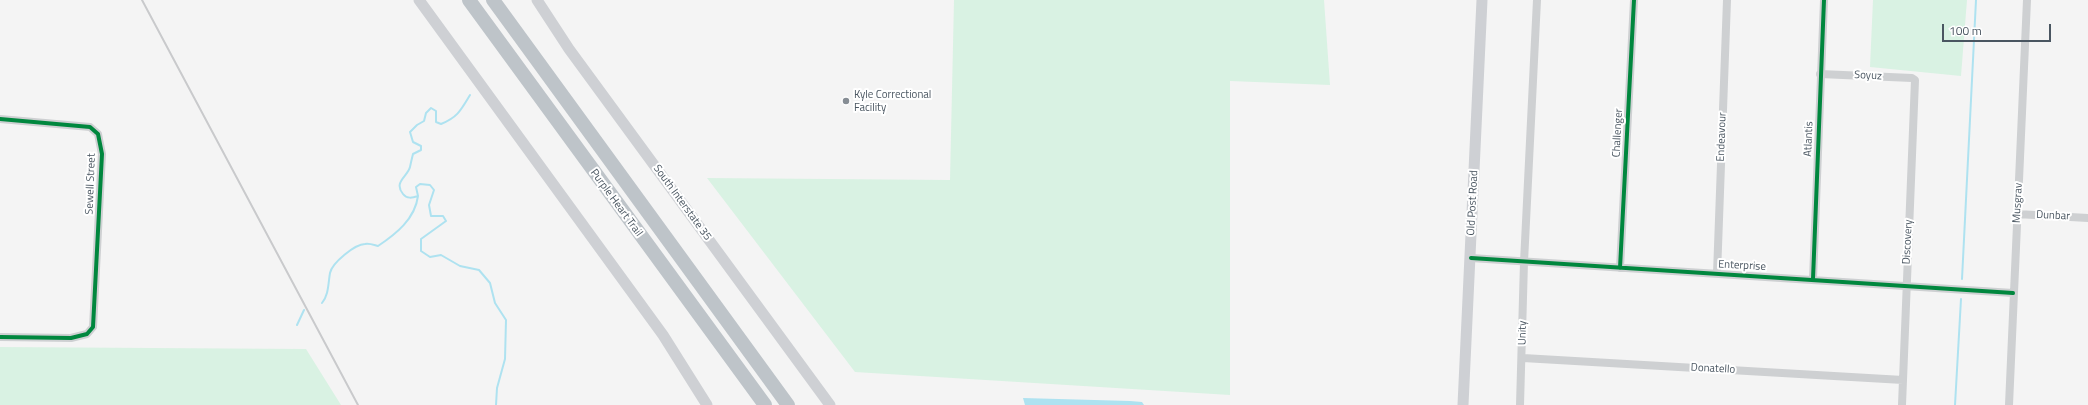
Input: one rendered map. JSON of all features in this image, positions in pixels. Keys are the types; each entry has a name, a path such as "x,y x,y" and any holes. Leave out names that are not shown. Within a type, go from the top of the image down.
{"highway":[{"name":"Purple Heart Trail","path":"469,0 765,405"},
{"name":"Purple Heart Trail","path":"493,0 788,405"}],"main road":[{"path":"419,0 663,335 707,405"},
{"name":"South Interstate 35","path":"537,0 569,49 830,405"},
{"name":"Old Post Road","path":"1463,405 1482,0"}],"street":[{"path":"1524,262 1538,0"},
{"name":"Challenger","path":"1620,268 1634,0"},
{"name":"Endeavour","path":"1717,274 1727,0"},
{"name":"Atlantis","path":"1813,279 1824,0"},
{"name":"Musgrav","path":"2009,405 2027,0"},
{"name":"Soyuz","path":"1820,74 1912,78 1915,80"},
{"name":"Discovery","path":"1902,405 1915,80"},
{"name":"Sewell Street","path":"0,119 90,127 98,134 102,154 93,327 88,334 71,338 0,338"},
{"name":"Dunbar","path":"2017,214 2088,218"},
{"name":"Enterprise","path":"1471,258 2013,293"},
{"name":"Unity","path":"1520,405 1523,358 1524,262"},
{"name":"Donatello","path":"1523,358 1904,380"}],"green space":[{"path":"954,0 1324,0 1330,85 1230,81 1230,395 855,372 707,178 950,180"},
{"path":"1873,0 1967,0 1961,76 1870,67"},
{"path":"0,347 306,349 341,405 0,405"}],"water":[{"path":"1023,398 1130,401 1142,402 1144,405 1025,405"}],"waterway":[{"path":"1962,279 1976,0"},
{"path":"322,303 327,292 330,273 339,259 361,245 368,244 378,246 398,231 413,212 418,196 412,198 406,197 400,190 400,183 409,170 413,154 421,150 421,146 413,142 410,132 424,121 426,113 431,108 436,111 436,122 441,124 451,119 461,109 470,95"},
{"path":"418,196 416,187 420,184 430,185 434,190 429,205 431,216 443,216 446,221 421,239 421,251 430,257 441,255 460,266 479,270 490,283 495,303 506,320 505,359 497,388 496,405"},
{"path":"1955,405 1961,299"},
{"path":"297,325 304,310"}],"railway":[{"path":"142,0 358,405"}],"cycle path":[{"path":"1620,268 1634,0"},
{"path":"1813,279 1824,0"},
{"path":"0,119 90,127 98,134 102,154 93,327 87,334 71,338 0,337"},
{"path":"1471,258 2013,293"}],"place":[{"name":"Kyle Correctional Facility","path":"846,101"}]}
